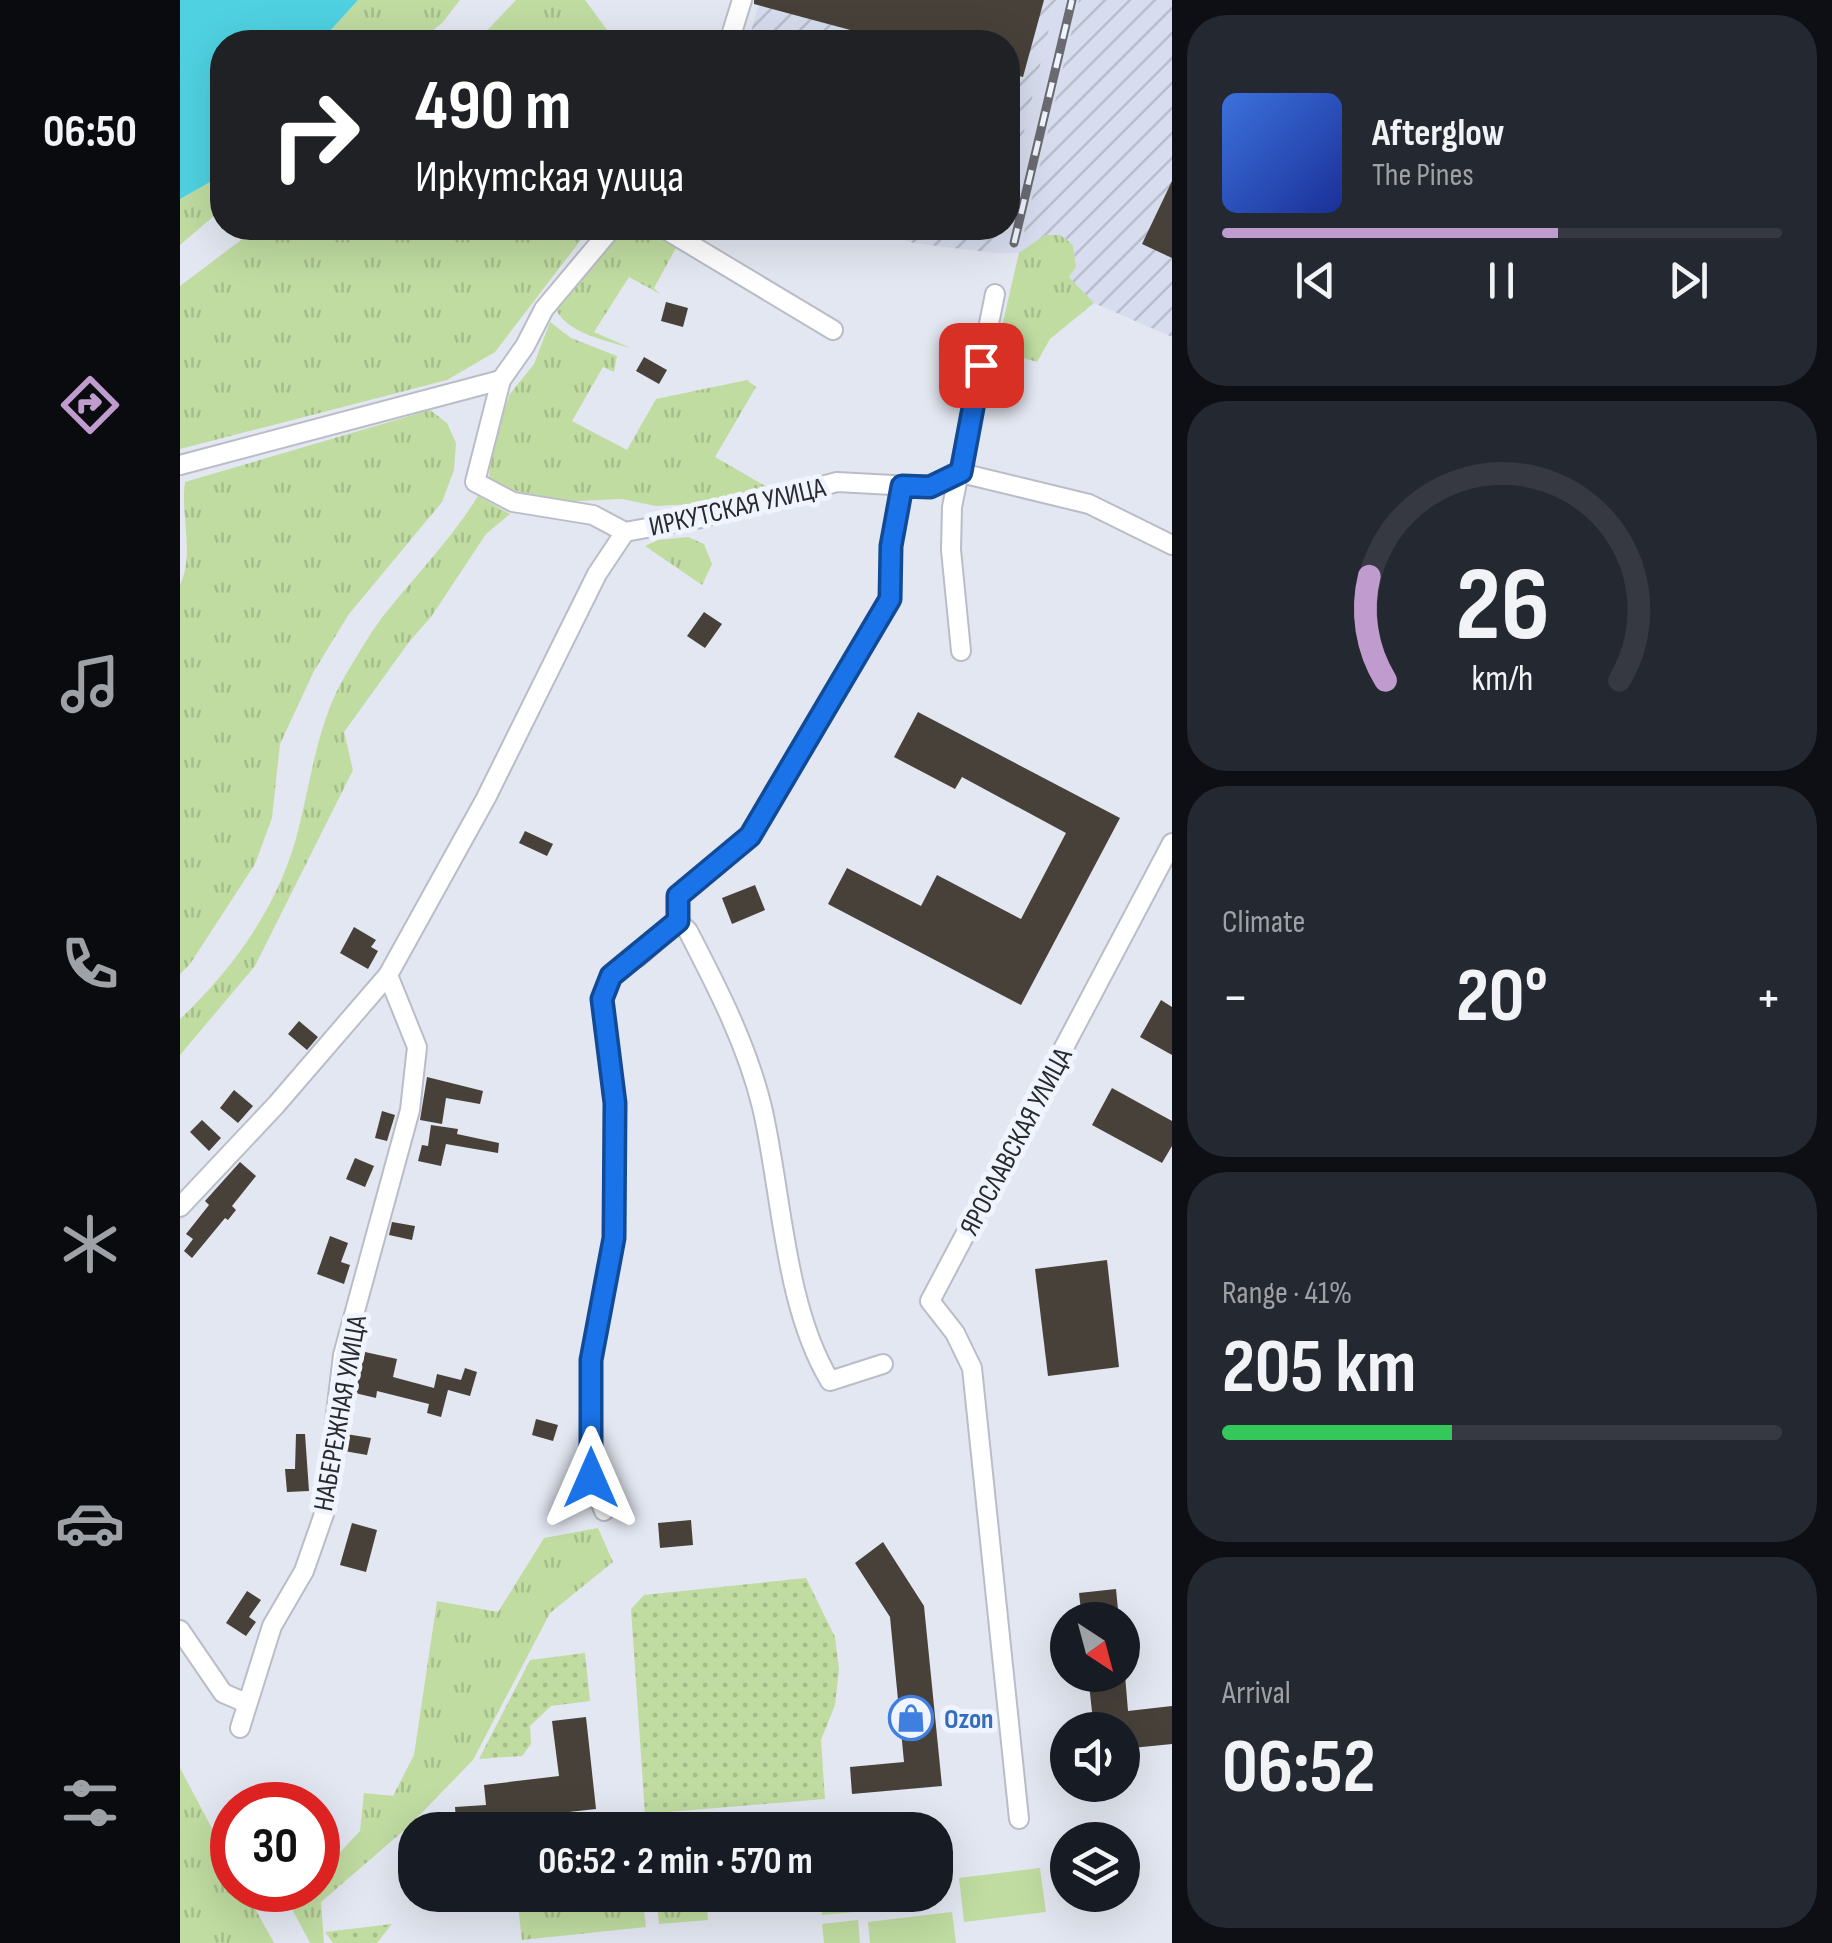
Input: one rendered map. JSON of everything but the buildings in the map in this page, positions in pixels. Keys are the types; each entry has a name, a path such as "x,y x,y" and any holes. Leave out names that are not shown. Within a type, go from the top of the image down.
{"street":[{"path":"733,30 742,0"},
{"path":"180,465 501,380 544,309 602,240"},
{"path":"682,240 833,330"},
{"path":"961,651 951,550 952,508 995,294"},
{"name":"ИРКУТСКАЯ УЛИЦА","path":"501,380 475,482 513,502 592,515 624,532 696,519 838,482 930,487 961,472"},
{"path":"961,472 1089,504 1172,545"},
{"path":"883,1364 830,1381 818,1362 787,1258 772,1157 748,1057 688,930 678,921 678,896 750,836 890,599 891,546 902,486"},
{"path":"180,1208 276,1105 388,974 486,798 598,574 624,532"},
{"name":"ЯРОСЛАВСКАЯ УЛИЦА","path":"1019,1819 972,1368 955,1333 930,1301 1172,844"},
{"path":"604,1511 591,1478 591,1360 614,1238 615,1103 602,999 611,976 678,921"},
{"name":"НАБЕРЕЖНАЯ УЛИЦА","path":"240,1728 272,1626 304,1571 324,1514 343,1355 410,1110 417,1047 388,974"},
{"path":"180,1630 222,1693 246,1703"}],"shaded area":[{"path":"760,0 1056,0 1020,148 1020,30 751,30"},
{"path":"1056,0 1079,0 1019,253 994,253 997,240 1020,240 1020,148"},
{"path":"1079,0 1172,0 1172,337 1094,303 1019,253"},
{"path":"904,240 997,240 994,253"}],"green space":[{"path":"358,0 460,0 433,30 331,30"},
{"path":"516,0 585,0 607,30 487,30"},
{"path":"210,182 210,219 180,245 180,199"},
{"path":"1045,235 1060,235 1073,245 1076,267 1069,277 1094,303 1050,339 1037,362 1001,351 999,339 1019,253"},
{"path":"241,240 581,240 495,352 447,380 180,449 180,286"},
{"path":"609,240 672,240 678,244 654,288 660,294 629,277 594,332 633,349 577,329 559,315 554,305"},
{"path":"550,322 571,338 617,356 614,372 603,367 572,421 627,450 656,399 747,380 756,387 715,457 769,488 694,504 656,506 622,499 555,502 489,479 492,444 510,394 534,364"},
{"path":"430,410 447,423 456,443 454,470 442,502 349,614 314,671 280,744 272,818 255,864 180,974 180,585 187,547 185,482"},
{"path":"478,496 510,514 486,534 431,617 344,732 353,770 255,966 180,1055 180,1019 238,955 281,881 299,827 322,729 336,692 382,617"},
{"path":"688,537 704,544 712,564 702,585 645,546 658,540"},
{"path":"598,1528 613,1562 550,1613 473,1760 423,1812 398,1812 398,1836 340,1886 340,1852 360,1831 364,1793 393,1796 414,1755 437,1601 498,1612 544,1538"},
{"path":"806,1578 835,1637 839,1669 835,1705 821,1740 825,1799 645,1812 631,1609 644,1595"},
{"path":"585,1653 590,1701 551,1706 530,1726 531,1744 522,1756 479,1759 530,1660"},
{"path":"180,1768 210,1825 210,1912 257,1912 274,1943 180,1943"},
{"path":"1040,1868 1046,1912 964,1922 959,1878"},
{"path":"294,1912 322,1912 324,1943 310,1943"},
{"path":"519,1912 644,1912 646,1927 522,1940"},
{"path":"658,1912 707,1912 708,1920 659,1924"},
{"path":"952,1912 956,1943 870,1943 868,1922"},
{"path":"858,1920 860,1943 824,1943 822,1924"},
{"path":"392,1924 377,1943 333,1943 325,1932"}],"water":[{"path":"180,0 358,0 331,30 210,30 210,182 180,199"}],"railway":[{"path":"1020,218 1072,0"}],"place":[{"name":"Ozon","path":"911,1718"}],"route":[{"path":"591,1478 591,1360 614,1238 615,1103 602,999 611,976 678,921 678,896 750,836 852,666 890,599 891,546 902,486 930,487 961,472 981,365"}]}
